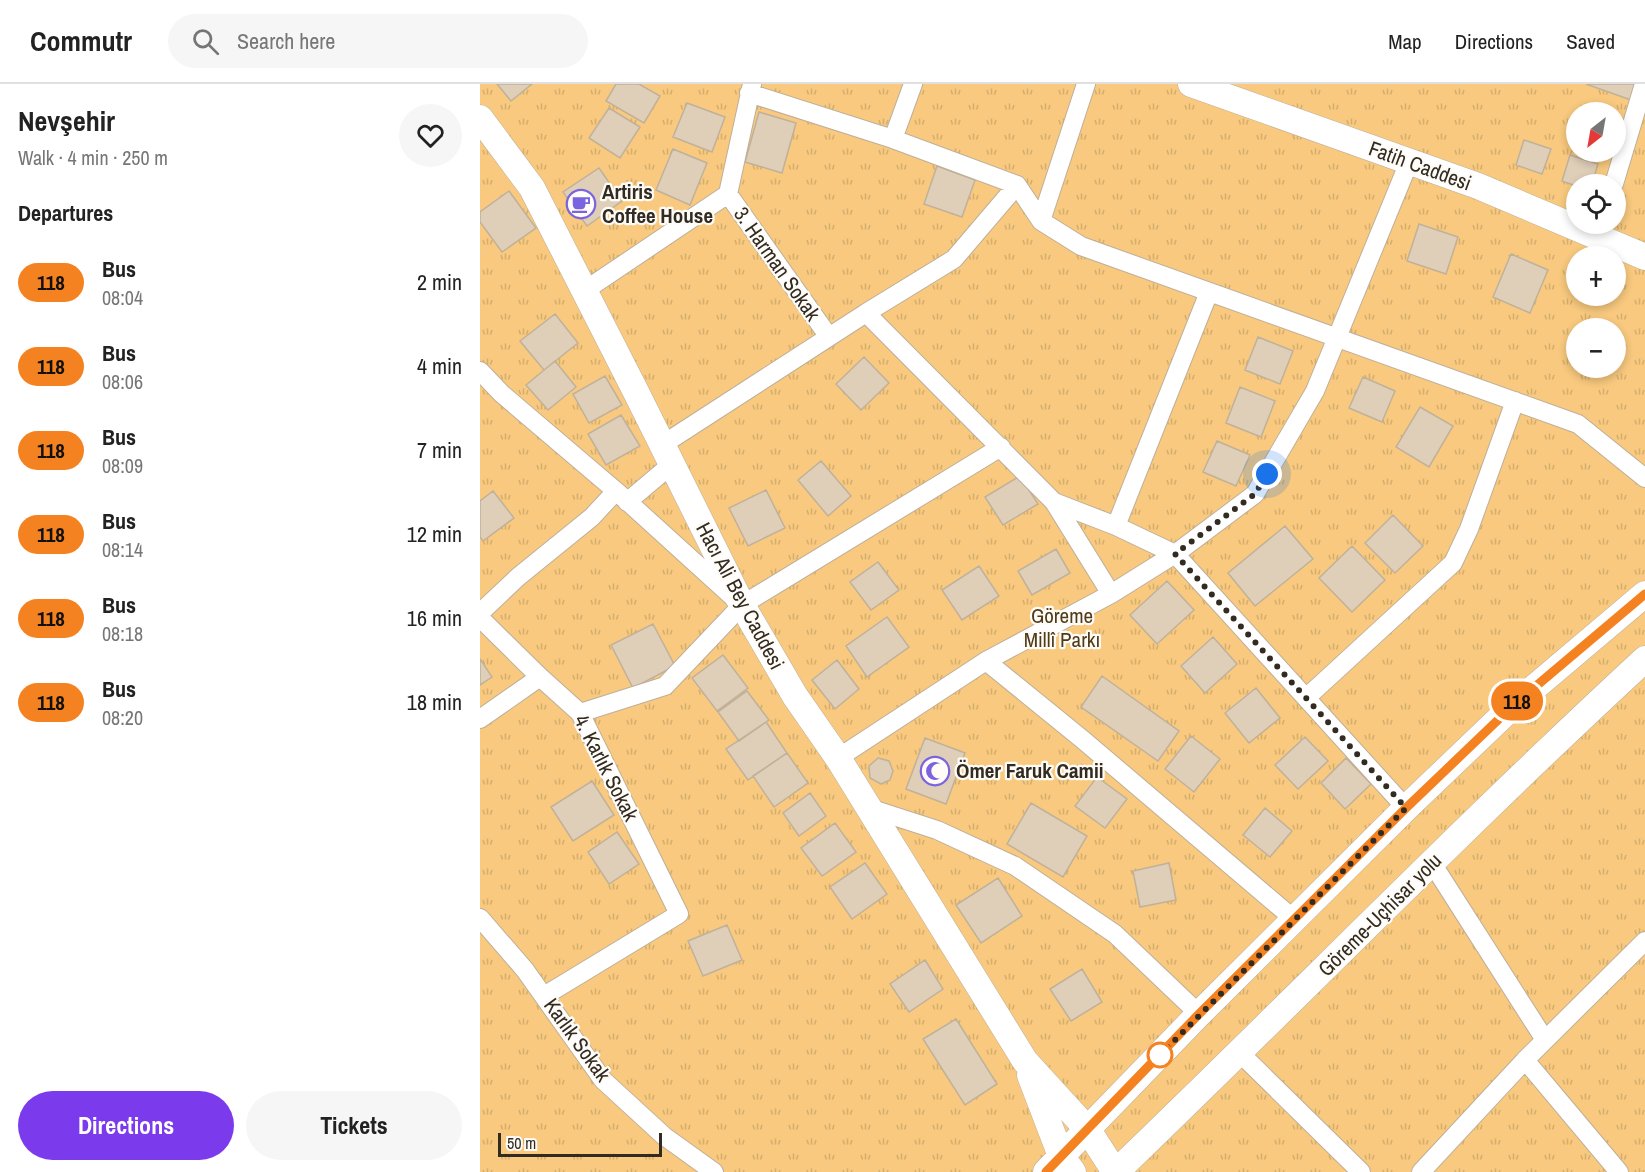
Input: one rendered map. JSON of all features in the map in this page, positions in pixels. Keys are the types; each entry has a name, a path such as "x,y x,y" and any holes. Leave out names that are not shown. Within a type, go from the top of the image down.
{"street":[{"path":"893,139 914,84"},
{"path":"1041,221 1086,84"},
{"path":"1617,174 1644,84"},
{"name":"Fatih Caddesi","path":"1198,85 1409,162 1566,216"},
{"path":"750,89 1017,185 1041,221 1081,246 1578,424 1645,478"},
{"name":"3. Harman Sokak","path":"750,89 728,194 829,337"},
{"name":"Hacı Ali Bey Caddesi","path":"480,118 532,188 742,605 795,696 838,758 1025,1061"},
{"path":"838,758 986,661 1111,594 1175,554 1255,494 1315,391 1409,162"},
{"path":"480,613 518,577 592,517 622,496 667,455 829,337 954,258 1017,185"},
{"path":"1478,186 1566,214"},
{"path":"584,291 728,194"},
{"name":"Fatih Caddesi","path":"1610,234 1645,257"},
{"path":"1626,234 1645,239"},
{"path":"1116,526 1209,292"},
{"path":"866,313 1054,502 1111,594"},
{"path":"480,371 502,394 622,496 742,605"},
{"path":"1306,698 1453,563 1469,529 1515,401"},
{"path":"580,713 665,686 742,605 1001,447"},
{"path":"1054,502 1116,526 1175,554 1406,808"},
{"path":"1060,1166 1088,1130 1199,1014 1406,808 1516,703 1645,594"},
{"name":"4. Karlık Sokak","path":"480,618 580,713 679,914 544,996"},
{"name":"Göreme-Uçhisar yolu","path":"1115,1172 1240,1053 1569,729 1645,659"},
{"path":"986,661 1082,739 1295,920"},
{"path":"480,719 540,677"},
{"path":"869,808 937,830 1015,866 1115,934 1199,1014"},
{"path":"1432,863 1545,1040"},
{"name":"Karlık Sokak","path":"480,918 525,970 603,1080 664,1136 714,1172"},
{"path":"1420,1172 1525,1060 1645,941"},
{"path":"1240,1053 1361,1172"},
{"path":"1525,1060 1619,1172"},
{"path":"1025,1061 1088,1130 1115,1172"},
{"path":"1025,1061 1060,1166"}],"green space":[{"name":"Göreme Millî Parkı","path":"480,84 1645,84 1645,1172 480,1172"}],"building":[{"path":"497,84 532,84 511,101"},
{"path":"616,84 639,84 660,96 644,123 606,101"},
{"path":"1586,84 1637,84 1631,100"},
{"path":"687,103 725,117 712,152 673,137"},
{"path":"609,108 640,127 620,158 589,138"},
{"path":"759,112 796,123 782,173 745,162"},
{"path":"1524,140 1551,149 1542,174 1516,165"},
{"path":"673,149 707,163 690,205 656,190"},
{"path":"1568,162 1598,164 1595,174 1566,174 1566,182 1562,181"},
{"path":"937,166 975,180 962,217 924,204"},
{"path":"599,168 622,201 587,226 563,192"},
{"path":"509,191 536,228 502,252 480,222 480,212"},
{"path":"1419,224 1458,237 1446,274 1407,261"},
{"path":"1511,254 1548,270 1530,313 1493,297"},
{"path":"555,314 578,343 544,370 520,341"},
{"path":"1258,337 1293,351 1280,384 1245,370"},
{"path":"864,357 889,383 861,410 836,384"},
{"path":"555,361 576,387 548,410 526,385"},
{"path":"605,376 622,405 589,423 573,394"},
{"path":"1363,377 1395,391 1382,422 1349,408"},
{"path":"1240,387 1275,401 1261,437 1226,423"},
{"path":"1420,407 1453,426 1429,467 1396,447"},
{"path":"621,415 640,446 606,465 588,434"},
{"path":"1217,441 1250,455 1236,486 1203,472"},
{"path":"821,461 851,496 828,516 798,480"},
{"path":"1020,476 1038,504 1003,525 985,497"},
{"path":"766,490 785,528 748,546 729,508"},
{"path":"493,491 514,518 483,541 480,537 480,501"},
{"path":"1393,515 1423,546 1395,573 1365,543"},
{"path":"1285,526 1313,559 1255,606 1228,573"},
{"path":"1352,546 1385,580 1352,612 1319,578"},
{"path":"1056,549 1070,573 1032,595 1018,571"},
{"path":"878,562 899,590 871,610 850,582"},
{"path":"979,566 999,596 962,620 942,590"},
{"path":"1167,581 1194,610 1157,644 1130,615"},
{"path":"887,617 909,647 867,677 846,646"},
{"path":"653,624 675,666 633,688 611,645"},
{"path":"1213,637 1237,664 1205,693 1181,666"},
{"path":"723,655 748,688 717,711 692,678"},
{"path":"480,659 492,677 480,685"},
{"path":"837,660 859,689 835,709 812,680"},
{"path":"1102,676 1179,731 1158,761 1081,707"},
{"path":"1256,688 1280,718 1249,743 1225,713"},
{"path":"747,691 769,720 739,741 718,712"},
{"path":"766,722 787,753 748,780 726,749"},
{"path":"1191,736 1220,759 1194,792 1165,769"},
{"path":"1305,737 1328,761 1298,789 1275,765"},
{"name":"Ömer Faruk Camii","path":"925,738 965,753 946,804 906,789"},
{"path":"787,753 808,783 774,807 753,776"},
{"path":"878,758 889,761 893,771 890,780 881,784 870,778 869,766"},
{"path":"1346,758 1371,784 1345,809 1321,783"},
{"path":"1097,777 1127,799 1105,828 1075,806"},
{"path":"592,781 614,815 573,841 551,807"},
{"path":"810,793 826,816 799,836 783,813"},
{"path":"1031,803 1087,836 1063,877 1007,844"},
{"path":"1265,808 1292,831 1270,857 1243,835"},
{"path":"835,823 856,852 822,876 801,848"},
{"path":"617,832 639,864 609,884 588,852"},
{"path":"865,863 887,894 852,919 830,887"},
{"path":"1169,863 1176,900 1140,907 1133,871"},
{"path":"998,878 1022,916 981,943 956,905"},
{"path":"727,925 742,960 703,976 688,941"},
{"path":"925,960 943,989 909,1012 890,984"},
{"path":"1082,969 1102,1002 1071,1021 1050,989"},
{"path":"956,1019 997,1084 965,1105 923,1039"}],"bus line":[{"name":"118","path":"1046,1172 1199,1014 1406,808 1516,703 1645,594"}],"place":[{"name":"Artiris Coffee House","path":"581,204"},
{"name":"Ömer Faruk Camii","path":"935,771"}],"route":[{"path":"1160,1055 1406,808 1175,554 1255,494 1267,474"}]}
